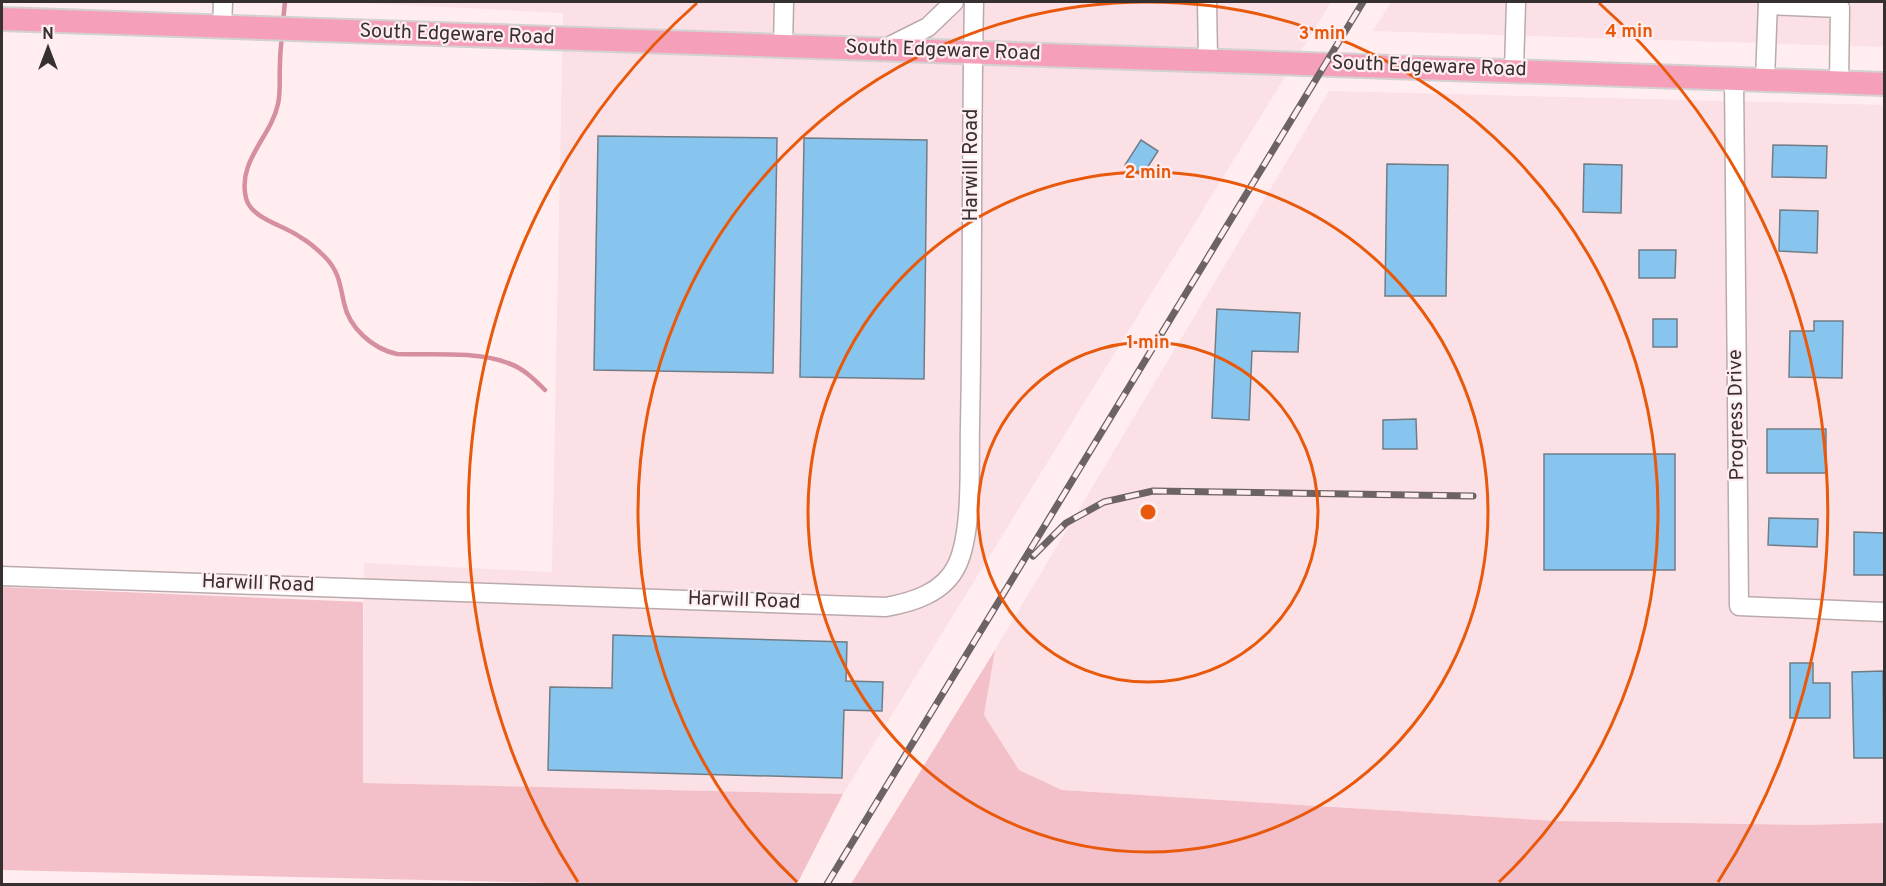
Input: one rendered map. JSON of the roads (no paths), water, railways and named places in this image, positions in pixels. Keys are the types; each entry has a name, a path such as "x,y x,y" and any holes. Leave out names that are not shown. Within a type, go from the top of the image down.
{"main road":[{"path":"18,2 42,21"},
{"name":"South Edgeware Road","path":"2,18 1514,69 1884,84"}],"street":[{"path":"222,27 223,2"},
{"path":"783,46 784,2"},
{"path":"884,49 928,27 954,2"},
{"name":"Harwill Road","path":"2,576 885,607 912,602 931,592 946,581 957,567 964,548 967,522 971,375 974,2"},
{"path":"1207,2 1208,60"},
{"path":"1514,69 1516,2"},
{"path":"1765,79 1768,3 1840,5 1839,82"},
{"name":"Progress Drive","path":"1734,78 1739,606 1884,612"}],"waterway":[{"path":"283,21 285,2"},
{"path":"282,36 278,104 246,172 246,198 249,205 269,221 307,241 330,262 340,284 351,321 371,342 397,354 468,355 495,359 519,368 545,390"}],"railway":[{"path":"827,884 1363,2"},
{"path":"1033,556 1066,523 1104,502 1153,491 1473,496"}]}
